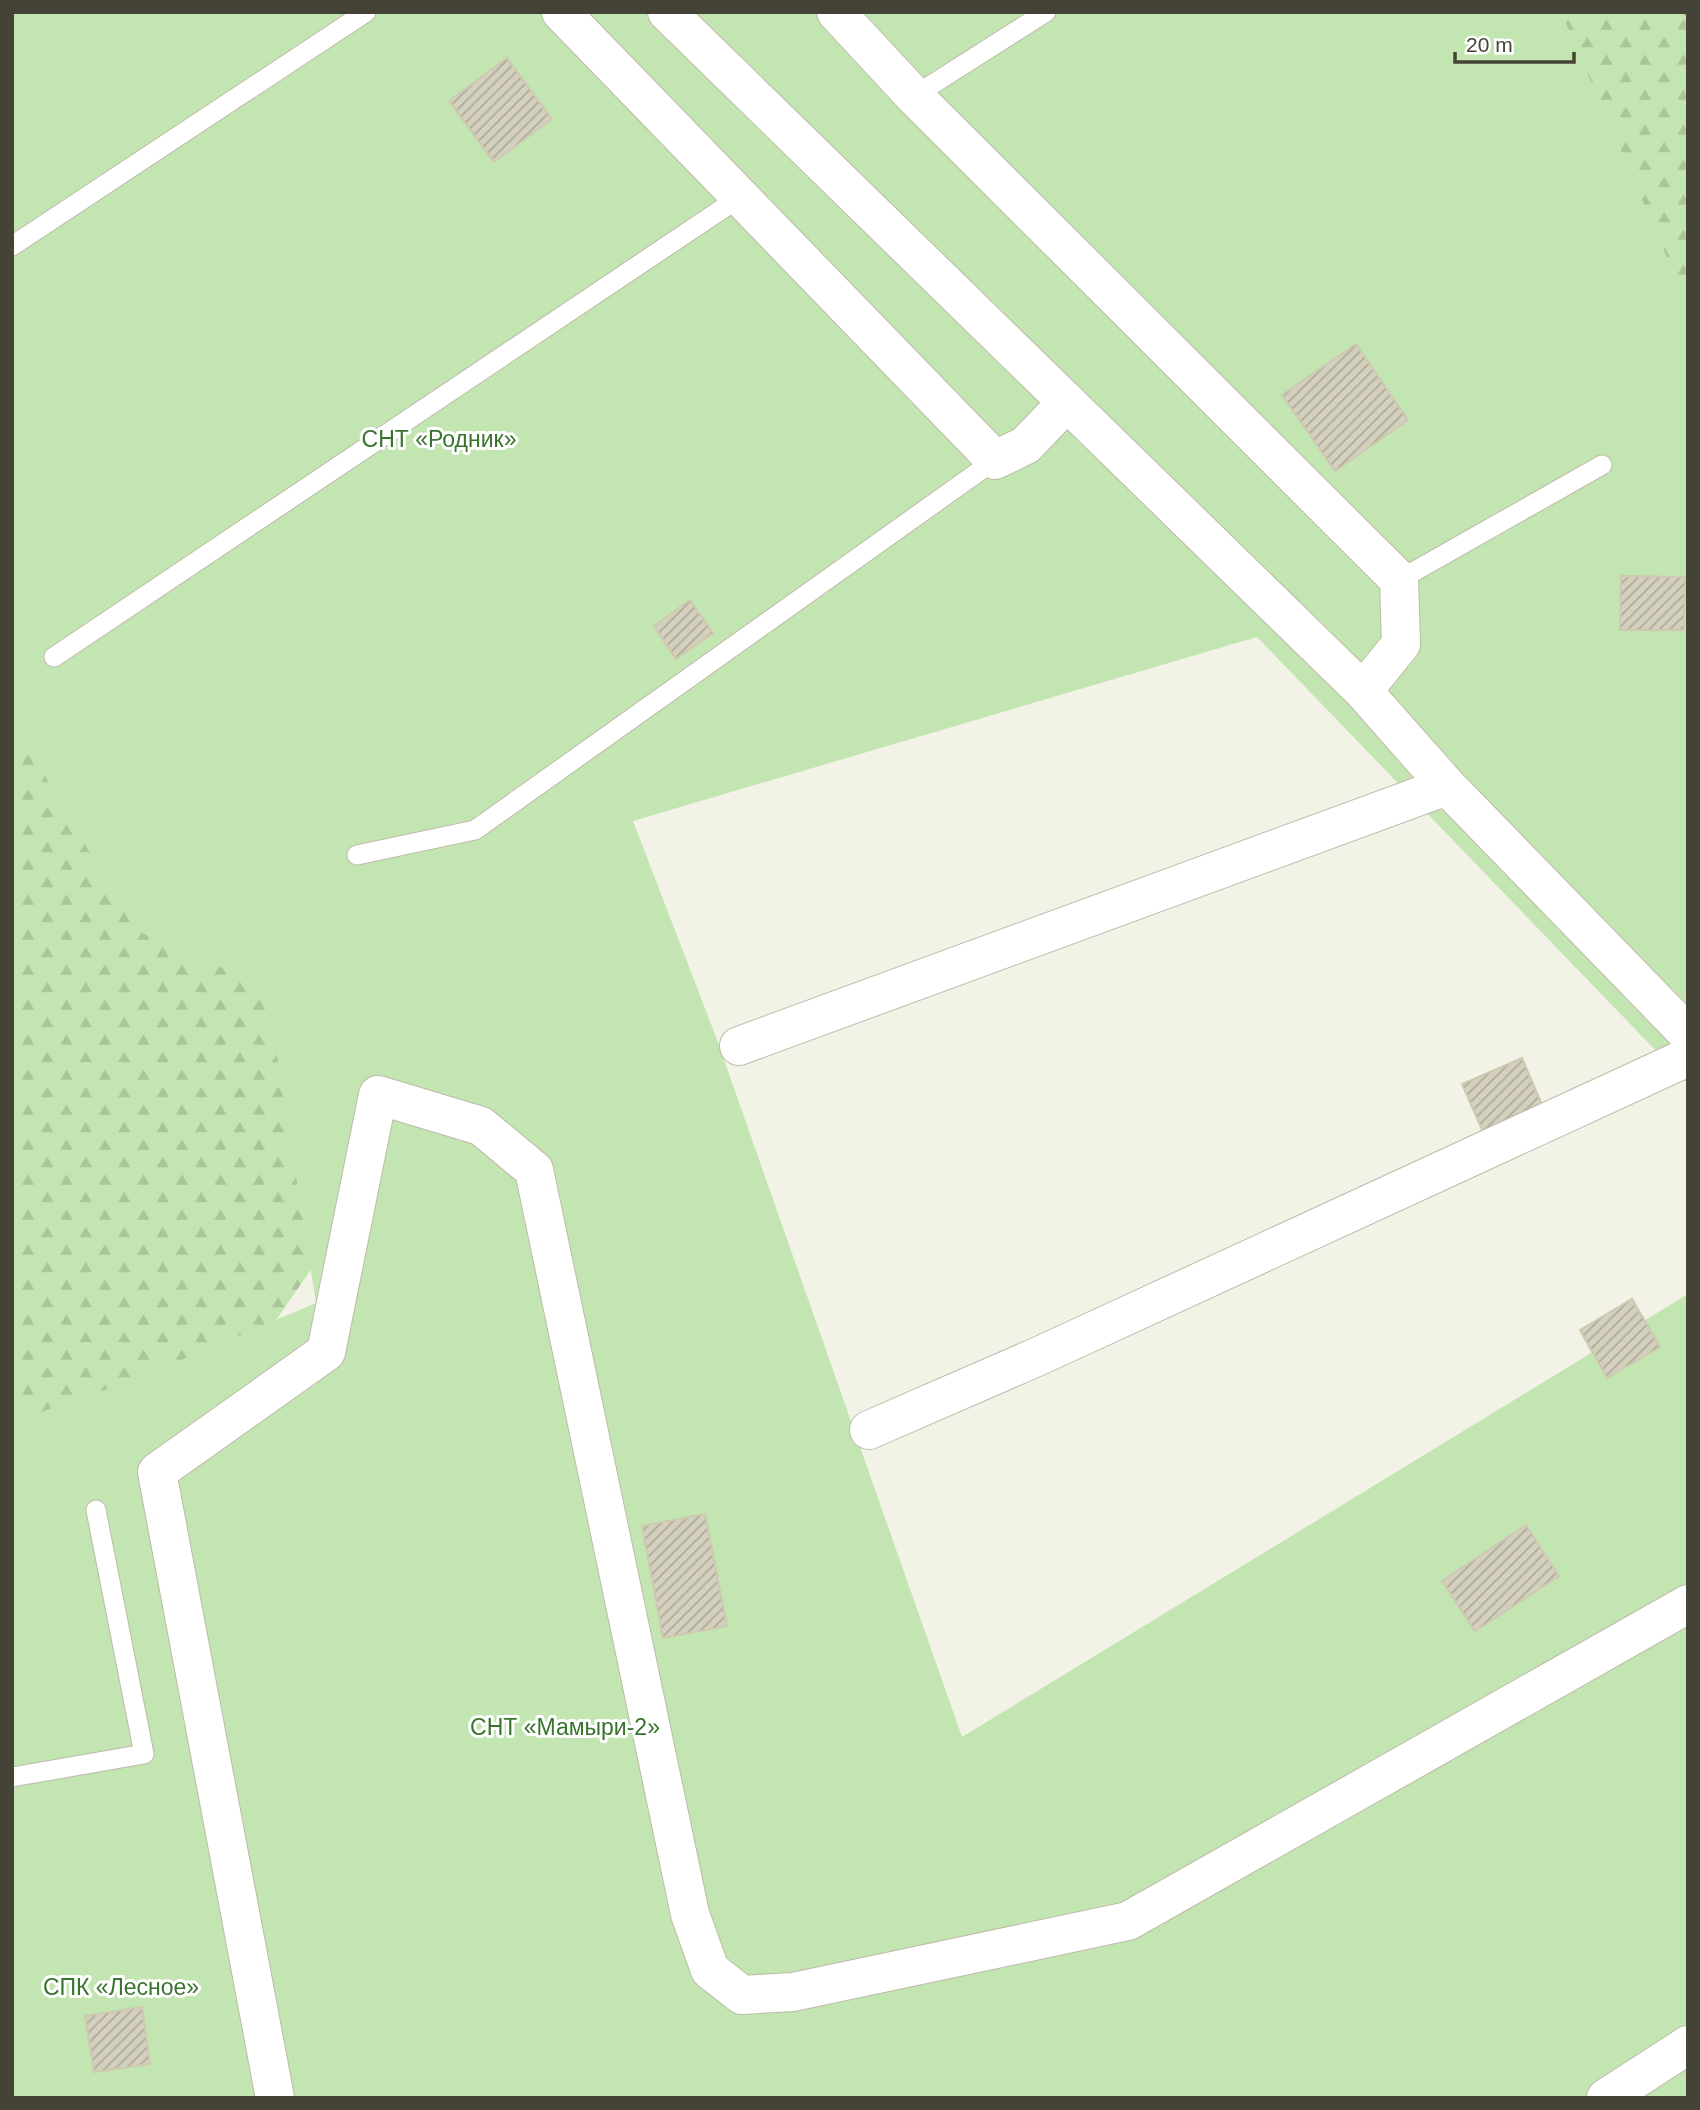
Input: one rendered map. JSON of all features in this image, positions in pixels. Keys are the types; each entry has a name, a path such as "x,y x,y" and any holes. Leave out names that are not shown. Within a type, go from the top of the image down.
{"street":[{"path":"561,12 995,460 1026,444 1067,402"},
{"path":"667,12 1363,691 1447,786 1688,1034"},
{"path":"836,12 914,96 1399,580 1401,644 1363,691"},
{"path":"739,1046 1447,786"},
{"path":"869,1430 1039,1356 1688,1057"},
{"path":"275,2098 157,1472 326,1352 378,1095 481,1125 534,1170 690,1914 710,1970 742,1995 793,1992 1128,1921 1688,1604"},
{"path":"1606,2098 1688,2045"}],"lane":[{"path":"12,246 366,12"},
{"path":"914,96 1046,12"},
{"path":"54,657 740,197"},
{"path":"357,855 475,830 995,460"},
{"path":"1399,580 1602,465"},
{"path":"12,1777 144,1754 96,1510"}],"path":[{"path":"1685,12 1688,20"}],"green space":[{"path":"12,12 1561,12 1688,306 1688,1084 1257,637 633,821 716,1037 962,1737 1688,1294 1688,2098 12,2098 12,1422 131,1381 316,1303 266,987 135,930 12,719"},
{"path":"1543,12 1688,12 1688,363"},
{"path":"12,612 289,975 350,1213 243,1368 12,1448"}],"building":[{"path":"507,58 552,119 494,162 449,101"},
{"path":"1356,344 1408,420 1335,471 1282,395"},
{"path":"1621,576 1685,577 1684,630 1620,630"},
{"path":"690,600 713,633 676,659 654,626"},
{"path":"1522,1058 1546,1114 1486,1139 1462,1084"},
{"path":"1632,1299 1660,1347 1607,1378 1580,1330"},
{"path":"705,1514 727,1626 663,1638 642,1526"},
{"path":"1526,1525 1559,1576 1475,1631 1442,1581"},
{"path":"142,2007 150,2064 94,2072 85,2016"}],"park label":[{"name":"СНТ «Родник»","path":"439,439"},
{"name":"СНТ «Мамыри-2»","path":"565,1727"},
{"name":"СПК «Лесное»","path":"121,1987"}]}
